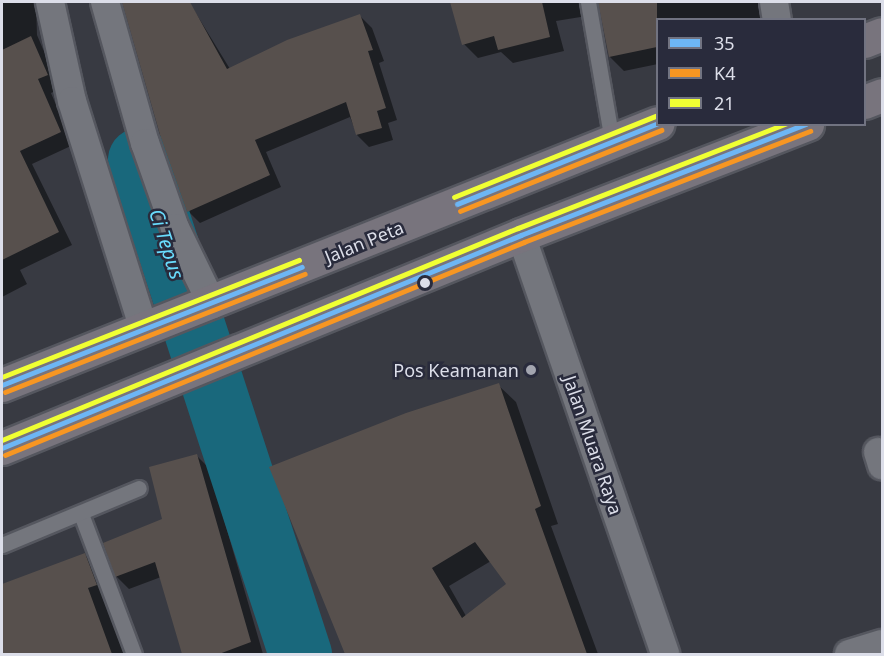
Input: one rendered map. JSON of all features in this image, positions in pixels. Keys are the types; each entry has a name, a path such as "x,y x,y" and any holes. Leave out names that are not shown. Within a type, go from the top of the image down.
{"main road":[{"path":"866,40 882,34"},
{"path":"866,101 882,95"},
{"name":"Jalan Peta","path":"2,385 656,123"},
{"path":"2,448 171,376 521,235 802,126"}],"street":[{"path":"50,2 72,101 148,327"},
{"path":"105,2 148,154 206,305"},
{"path":"774,2 777,18"},
{"name":"Jalan Muara Raya","path":"521,235 665,654"},
{"path":"849,654 882,644"}],"lane":[{"path":"588,2 612,141"},
{"path":"2,545 139,488"},
{"path":"81,514 134,654"}],"building":[{"path":"122,2 190,2 227,69 287,40 360,14 373,50 368,51 386,108 377,111 382,128 356,135 346,102 255,140 270,175 187,212 161,138"},
{"path":"450,2 542,2 550,37 498,50 494,36 462,45"},
{"path":"598,2 657,2 656,47 609,57"},
{"path":"31,36 48,75 38,79 61,132 20,151 59,232 2,260 2,50"},
{"path":"499,383 541,506 535,509 587,654 345,654 269,467 406,413","holes":["475,542 506,584 462,618 432,568"]},
{"path":"197,454 251,642 219,654 182,654 155,562 115,577 103,543 162,519 149,467"},
{"path":"85,553 97,585 88,588 112,654 2,654 2,584"}],"waterway":[{"name":"Ci Tepus","path":"139,159 300,654"}],"transit line":[{"name":"21","path":"454,197 655,116"},
{"name":"35","path":"457,204 656,124"},
{"name":"21","path":"2,440 518,228 780,126"},
{"name":"35","path":"2,448 521,235 801,126"},
{"name":"K4","path":"460,211 661,130"},
{"name":"K4","path":"5,455 524,242 810,131"},
{"name":"21","path":"2,377 299,260"},
{"name":"35","path":"2,385 302,267"},
{"name":"K4","path":"5,392 305,274"}],"place":[{"name":"Pos Keamanan","path":"531,370"}]}
